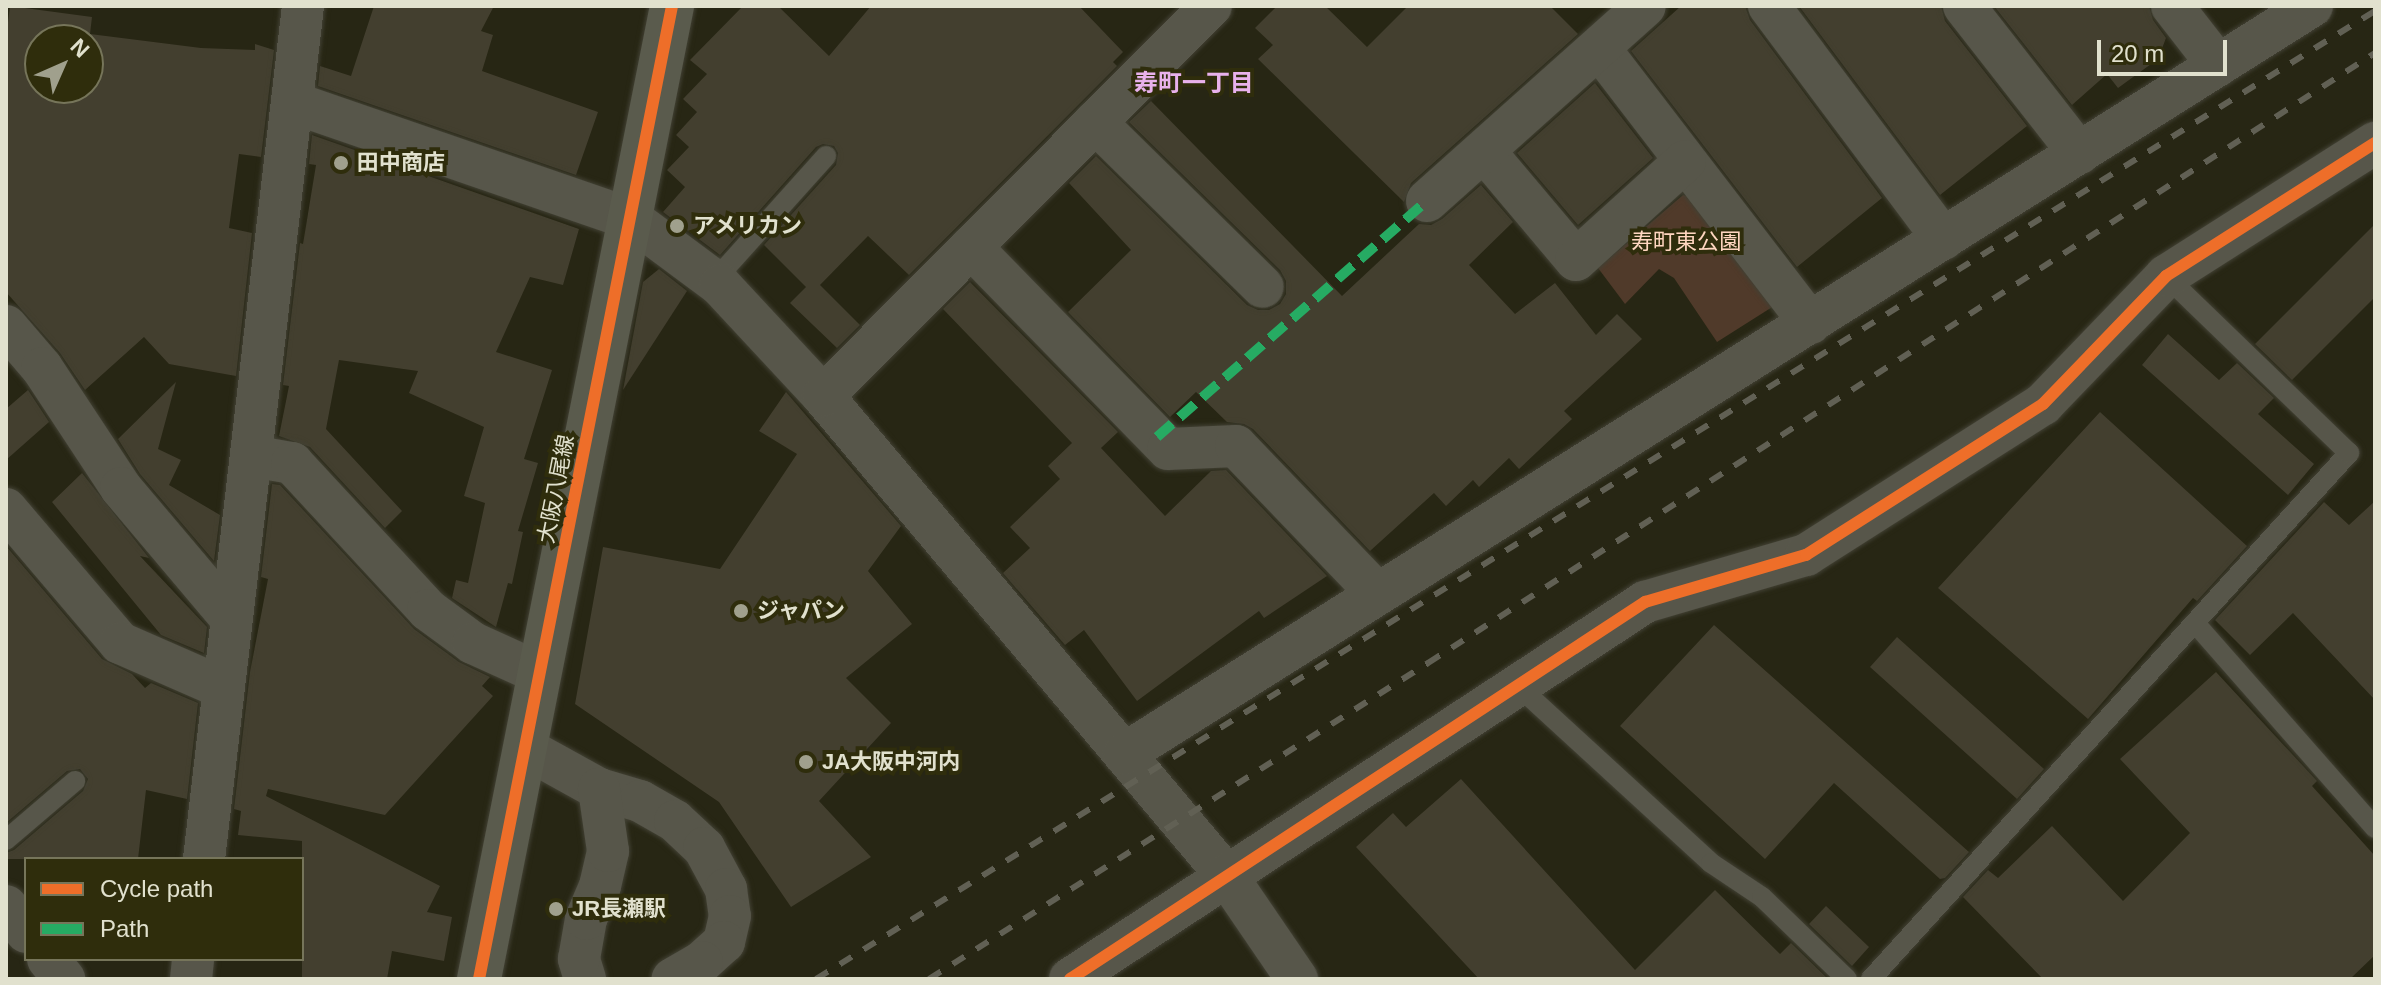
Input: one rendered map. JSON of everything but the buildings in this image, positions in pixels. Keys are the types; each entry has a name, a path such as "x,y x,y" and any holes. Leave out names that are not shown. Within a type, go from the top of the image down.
{"main road":[{"name":"大阪八尾線","path":"479,979 672,6"}],"street":[{"path":"204,857 303,6"},
{"path":"823,396 1211,6"},
{"path":"1427,201 1645,6"},
{"path":"1769,6 1943,239"},
{"path":"1964,6 2079,153"},
{"path":"2172,6 2218,65"},
{"path":"1124,754 2312,6"},
{"path":"1599,48 1810,323"},
{"path":"294,103 631,219 714,281 823,396 1226,875 1297,979"},
{"path":"1095,122 1263,287"},
{"path":"1070,979 1645,602 1806,555 2043,404 2166,276 2375,143"},
{"path":"1485,152 1576,260 1685,161"},
{"path":"971,247 1168,449 1236,446 1378,594"},
{"path":"6,326 42,368 121,488 231,618"},
{"path":"251,456 292,463 428,610 473,643 539,673"},
{"path":"6,509 120,643 223,688"},
{"path":"525,748 599,789 640,801 675,821 704,848 726,889 730,916 724,942 702,962 672,979"},
{"path":"585,979 579,959 581,945 608,851 599,789"},
{"path":"6,906 24,929"},
{"path":"50,961 64,979"}],"lane":[{"path":"714,281 826,156"},
{"path":"1871,979 2349,453 2166,276"},
{"path":"2195,623 2375,828"},
{"path":"1519,687 1711,863 1762,897 1847,979"},
{"path":"6,840 75,781"}],"green space":[{"name":"寿町東公園","path":"1683,195 1699,199 1777,304 1717,342 1674,278 1659,269 1625,304 1598,268"}],"railway":[{"path":"816,979 2375,11"},
{"path":"929,979 1428,663 2375,53"}],"marked path":[{"path":"1157,437 1427,201"}],"cycle path":[{"path":"479,979 672,6"},
{"path":"1070,979 1645,602 1806,555 2043,404 2166,276 2375,143"}],"place":[{"name":"田中商店","path":"341,163"},
{"name":"アメリカン","path":"677,226"},
{"name":"ジャパン","path":"741,611"},
{"name":"JA大阪中河内","path":"806,762"},
{"name":"JR長瀬駅","path":"556,909"}],"district":[{"name":"寿町一丁目","path":"1194,83"}]}
